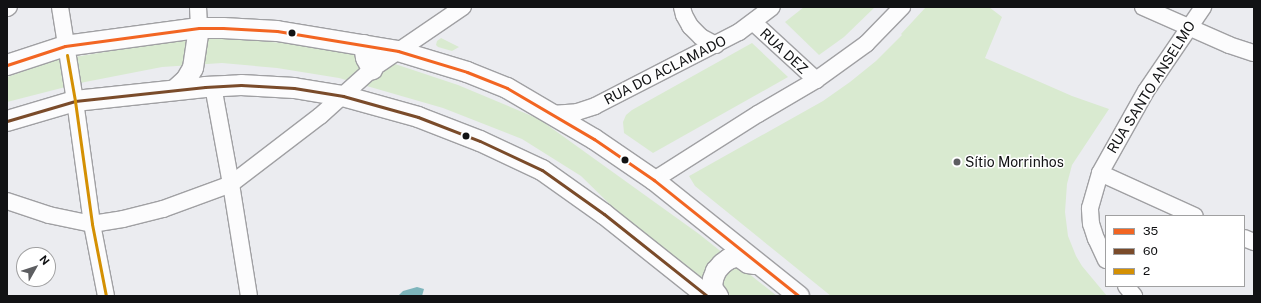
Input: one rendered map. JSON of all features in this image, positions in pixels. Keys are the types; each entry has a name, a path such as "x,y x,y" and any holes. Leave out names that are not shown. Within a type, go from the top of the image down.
{"main road":[{"path":"176,89 186,80 193,68 199,28"},
{"path":"7,65 65,46 199,28 277,31 398,51 467,72 507,88 594,139 654,180 798,296"},
{"path":"364,45 366,58 372,69"},
{"path":"7,121 75,101 213,86 241,85 294,88 343,96 424,120 480,141 542,170 604,214 707,296"},
{"path":"718,296 712,288 712,279 722,264 729,259 738,256 748,262 759,264"}],"street":[{"path":"60,7 92,224 106,296"},
{"path":"198,7 199,28"},
{"path":"7,201 28,210 92,224 123,219 163,209 231,184 266,160 343,96 372,69 463,7"},
{"path":"682,7 684,15 690,26 701,37 716,45"},
{"name":"RUA DO ACLAMADO","path":"551,114 577,112 595,106 716,45 739,32 772,7"},
{"path":"654,180 751,118 816,80 866,44 902,7"},
{"path":"1143,7 1229,45 1254,53"},
{"name":"RUA SANTO ANSELMO","path":"1105,258 1091,224 1090,208 1100,173 1146,90 1203,7"},
{"name":"RUA DEZ","path":"753,22 816,80"},
{"path":"213,86 249,296"},
{"path":"1100,173 1192,215"},
{"path":"1127,287 1134,296"}],"green space":[{"path":"804,7 875,7 844,37 819,55 785,22"},
{"path":"926,7 989,7 1002,17 985,58 1072,96 1109,109 1072,165 1067,184 1065,212 1068,236 1076,256 1082,266 1107,296 831,296 695,186 689,176 823,101 850,82 876,61 902,35 901,34"},
{"path":"203,36 350,49 458,85 539,119 699,234 777,296 722,296 628,222 581,176 522,139 443,108 339,78 277,68 222,63 162,67 85,82 7,102 7,77 56,60"},
{"path":"441,38 459,47 452,51 438,47 436,45 437,41"},
{"path":"752,43 788,77 653,153 624,133 623,122 626,115 632,110"}],"water":[{"path":"417,287 424,289 422,296 398,296 403,291"}],"transit line":[{"name":"35","path":"7,65 65,46 199,28 277,31 398,51 467,72 507,88 594,139 654,180 799,296"},
{"name":"2","path":"67,55 92,224 106,296"},
{"name":"60","path":"7,121 75,101 205,87 241,85 294,88 343,96 418,117 480,141 542,170 604,214 707,296"}],"place":[{"name":"Sítio Morrinhos","path":"957,162"}]}
